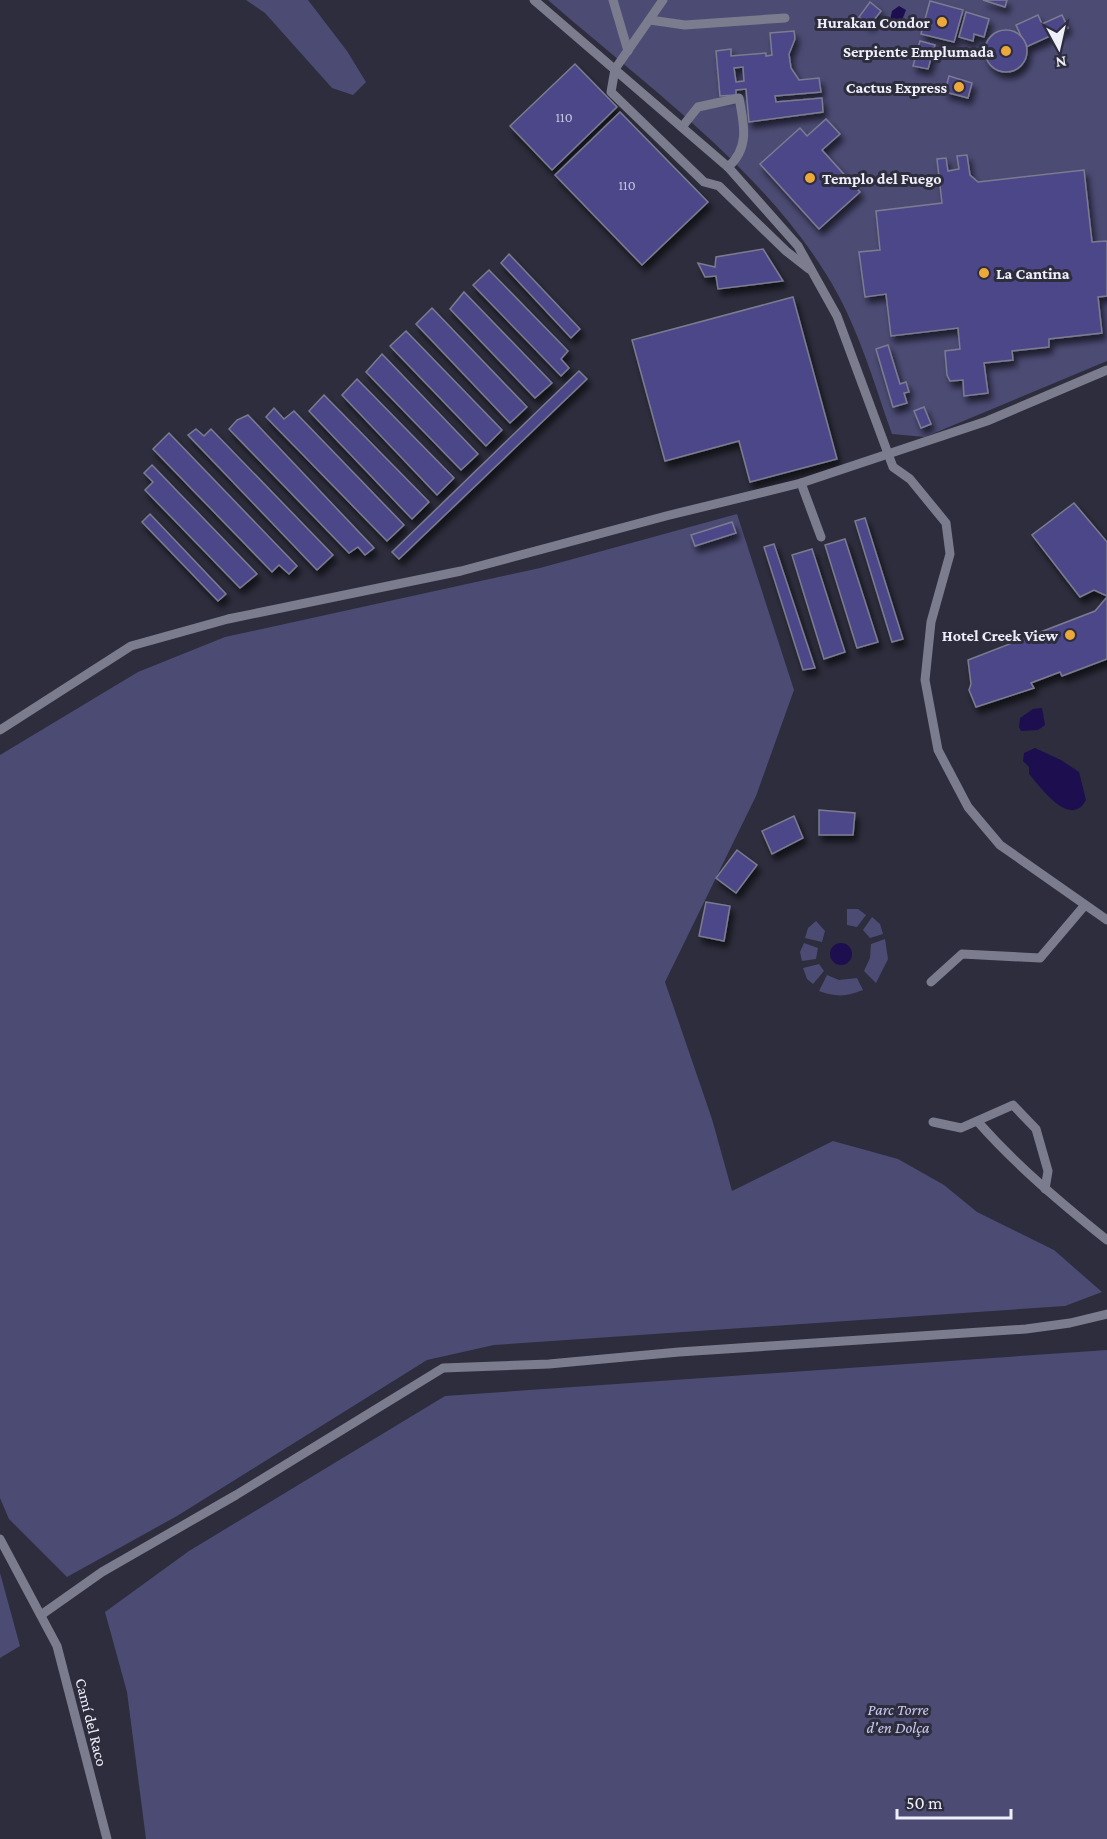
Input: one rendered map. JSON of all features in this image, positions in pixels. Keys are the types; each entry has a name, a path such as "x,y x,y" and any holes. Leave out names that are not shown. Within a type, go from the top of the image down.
{"lane":[{"path":"534,0 729,167 770,211 798,246 814,272 849,348 887,455 893,466 910,479 946,523 950,554 931,622 925,680 938,750 968,807 999,845 1107,920"},
{"path":"613,0 628,51"},
{"path":"663,0 615,69 611,92 704,182 719,186 786,251 814,272"},
{"path":"650,20 685,25 785,18"},
{"path":"682,127 698,107 739,98 746,132 739,159 729,167"},
{"path":"0,730 131,646 228,619 461,571 801,483 987,421 1107,369"},
{"path":"801,483 821,537"},
{"path":"931,982 962,954 1040,958 1085,905"},
{"path":"933,1122 961,1128 1013,1105 1036,1130 1048,1171 1045,1189"},
{"path":"978,1122 1045,1189 1107,1240"},
{"path":"41,1615 102,1572 236,1495 443,1368 549,1364 679,1352 1026,1329 1070,1323 1107,1314"},
{"name":"Camí del Raco","path":"0,1539 57,1646 107,1839"}],"green space":[{"path":"246,0 308,0 347,51 366,82 353,95 332,88 265,13"},
{"path":"548,0 1107,0 1107,361 925,437 892,434 864,352 847,312 826,274 799,235 768,198 698,128"},
{"path":"737,514 794,690 756,796 665,982 712,1119 732,1191 833,1141 898,1159 944,1185 977,1212 1054,1250 1102,1292 1065,1306 494,1345 427,1360 177,1516 67,1577 9,1519 0,1498 0,755 138,672 225,637 540,568"},
{"path":"847,909 858,909 866,915 857,927 847,925"},
{"path":"872,917 880,924 883,934 870,938 863,930"},
{"path":"816,921 825,931 822,942 805,938 808,928"},
{"path":"885,939 888,959 876,983 864,971 870,958 871,944"},
{"path":"804,943 818,948 816,959 802,961 800,952"},
{"path":"819,964 824,971 813,984 807,979 803,968"},
{"path":"827,975 839,980 857,978 863,990 841,995 819,991"},
{"name":"Parc Torre d'en Dolça","path":"1107,1350 1107,1839 146,1839 127,1692 105,1612 189,1551 445,1396"},
{"path":"0,1573 20,1646 0,1658"}],"shaded area":[{"path":"899,6 906,10 899,28 892,29 889,25 892,11"},
{"path":"1042,708 1045,725 1038,730 1021,731 1020,718 1033,709"},
{"path":"1035,748 1061,760 1079,772 1086,800 1079,808 1072,810 1064,808 1055,802 1029,774 1029,767 1023,761 1024,753"},
{"path":"841,943 851,950 852,954 845,964 841,965 831,958 830,954 837,944"}],"building":[{"path":"983,0 1007,0 1005,7"},
{"name":"Hurakan Condor","path":"930,1 963,10 954,42 921,34"},
{"path":"870,2 881,11 870,25 859,17"},
{"path":"966,12 989,19 984,37 974,34 973,41 959,37"},
{"path":"1038,15 1042,24 1062,15 1068,28 1026,47 1016,25"},
{"name":"Serpiente Emplumada","path":"1006,30 1021,36 1027,51 1021,66 1006,72 991,66 985,51 991,36"},
{"path":"794,31 795,39 789,54 791,68 799,80 819,78 821,92 775,96 776,102 822,98 823,112 749,122 746,89 736,90 736,95 720,96 716,51 731,49 731,56 766,53 766,56 772,55 770,33","holes":["743,67 744,81 736,82 734,68"]},
{"path":"920,41 935,45 928,69 913,66"},
{"path":"575,64 617,107 552,170 510,126"},
{"name":"Cactus Express","path":"949,76 972,83 968,98 945,92"},
{"path":"620,112 708,202 642,265 555,175"},
{"name":"Templo del Fuego","path":"826,119 840,134 822,150 860,192 819,229 760,164 800,128 807,136"},
{"name":"La Cantina","path":"967,155 970,175 978,182 1084,170 1092,242 1107,241 1107,296 1098,297 1102,333 1049,339 1049,347 1012,351 1013,360 984,363 988,393 964,396 963,380 950,381 947,375 945,351 960,349 958,328 891,336 886,294 865,297 859,252 880,250 876,211 942,203 937,159 946,158 948,171 959,169 957,156"},
{"path":"763,249 783,281 718,289 716,276 705,277 698,263 715,267 716,257"},
{"path":"509,254 580,329 571,338 501,263"},
{"path":"489,270 568,351 561,359 569,368 561,376 473,285"},
{"path":"464,292 552,383 535,398 450,309"},
{"path":"793,297 837,459 750,482 739,441 665,461 632,340"},
{"path":"432,308 527,407 510,423 416,324"},
{"path":"406,331 502,430 486,446 390,346"},
{"path":"888,345 900,384 906,382 909,392 904,393 907,403 893,407 876,349"},
{"path":"382,354 478,454 461,470 366,372"},
{"path":"579,371 587,379 399,559 392,552"},
{"path":"357,379 454,478 437,495 342,395"},
{"path":"324,395 429,502 412,519 309,411"},
{"path":"924,407 931,424 921,428 914,411"},
{"path":"274,408 284,419 294,411 404,525 387,541 266,417"},
{"path":"248,415 374,548 365,555 358,547 349,553 229,429 237,420"},
{"path":"196,429 204,436 211,429 333,555 317,570 188,435"},
{"path":"169,433 297,566 289,574 279,565 272,572 153,449"},
{"path":"152,465 257,574 240,588 145,490 153,482 144,473"},
{"name":"Hotel Creek View","path":"1074,503 1107,542 1107,596 1094,590 1080,597 1032,535"},
{"path":"150,514 226,594 218,601 142,522"},
{"path":"865,518 903,639 892,642 855,521"},
{"path":"732,522 736,533 695,546 691,535"},
{"path":"845,539 878,642 857,648 825,545"},
{"path":"774,544 815,668 803,670 764,547"},
{"path":"812,549 845,652 824,659 792,555"},
{"name":"Hotel Creek View","path":"1107,597 1107,659 1062,676 1060,672 1031,683 1034,688 976,707 969,690 971,684 968,660 1095,611"},
{"path":"819,810 855,813 853,835 819,835"},
{"path":"794,816 803,838 772,854 762,831"},
{"path":"737,850 757,865 736,893 716,878"},
{"path":"706,902 730,906 724,941 699,936"}],"place":[{"name":"Hurakan Condor","path":"942,22"},
{"name":"Serpiente Emplumada","path":"1006,51"},
{"name":"Cactus Express","path":"959,87"},
{"name":"Templo del Fuego","path":"810,178"},
{"name":"La Cantina","path":"984,273"},
{"name":"Hotel Creek View","path":"1070,635"}]}
